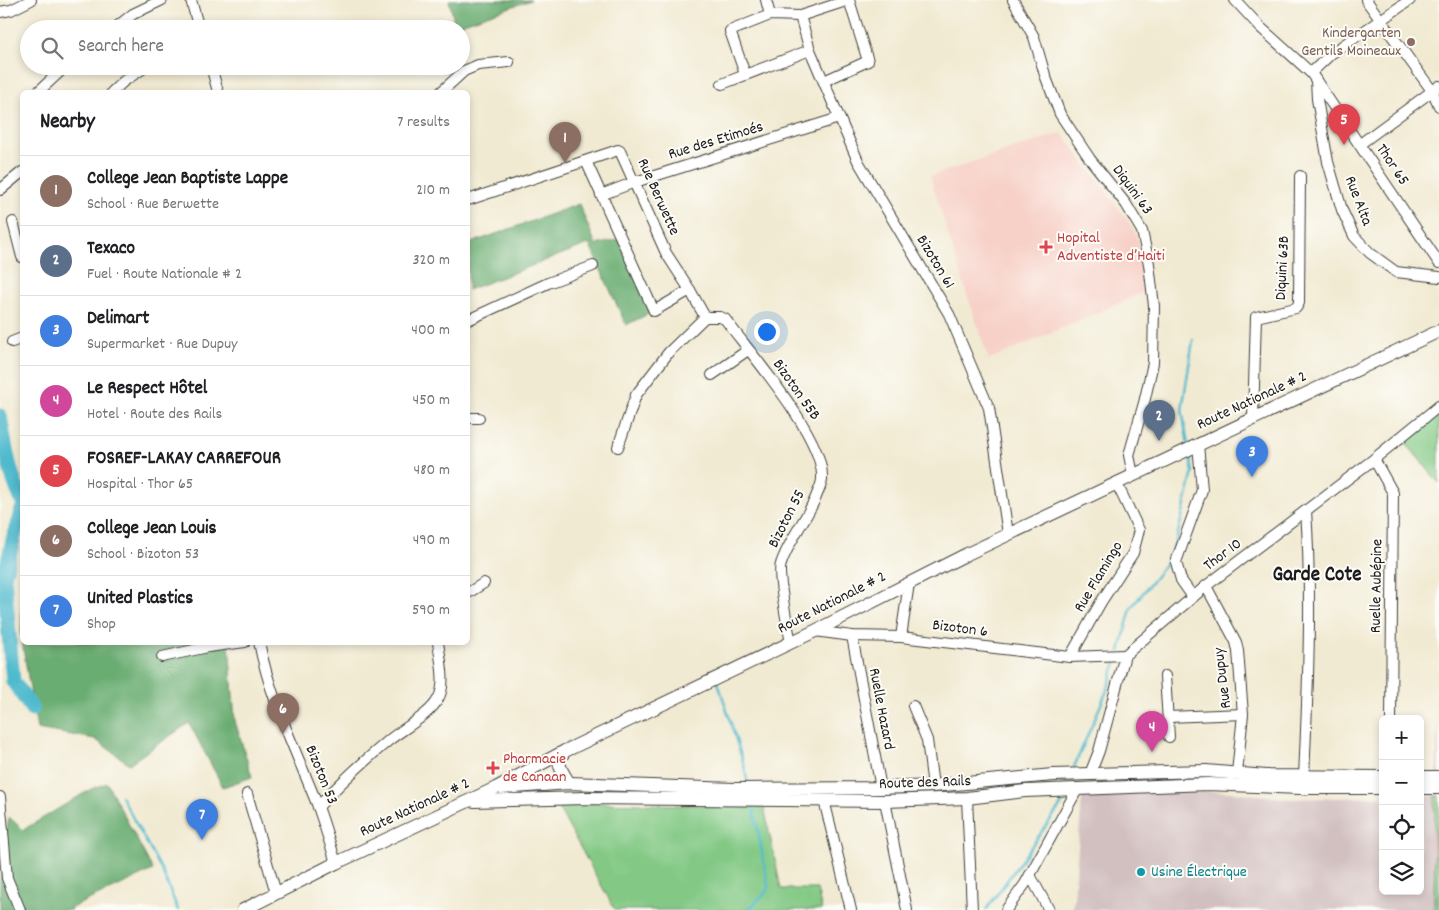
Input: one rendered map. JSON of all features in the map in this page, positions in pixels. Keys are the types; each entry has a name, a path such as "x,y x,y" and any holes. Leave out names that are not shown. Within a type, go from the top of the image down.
{"main road":[{"name":"Route Nationale # 2","path":"243,910 336,863 496,788 565,751 815,631 1008,534 1439,331"},
{"path":"565,751 559,757 558,762 569,783"},
{"name":"Route des Rails","path":"468,801 761,794 933,786 1053,775 1206,770 1237,774 1304,777 1379,777"},
{"path":"1424,777 1439,777"},
{"name":"Route des Rails","path":"496,788 569,783 735,794"},
{"name":"Route des Rails","path":"761,794 824,800 885,801 967,798 1025,791 1078,788 1208,784 1300,788 1379,788"},
{"path":"1424,788 1439,788"}],"street":[{"path":"0,12 11,10 31,0"},
{"path":"125,20 133,14 162,0"},
{"path":"191,0 197,20"},
{"path":"766,0 770,15"},
{"path":"745,74 730,31 770,15 800,16 847,0 851,2 868,61 824,82"},
{"name":"Diquini 63","path":"1013,0 1034,37 1045,75 1060,114 1090,159 1126,204 1142,231 1149,264 1154,306 1153,363 1129,455 1133,475"},
{"name":"Thor 65","path":"1235,0 1260,27 1314,76 1438,260"},
{"path":"1366,0 1436,89 1439,106"},
{"path":"1314,76 1332,52 1410,0"},
{"name":"Bizoton 61","path":"800,16 810,50 858,161 949,314 989,408 1008,534"},
{"path":"722,84 810,50"},
{"path":"470,68 510,62"},
{"path":"40,90 56,75"},
{"path":"114,90 133,75"},
{"path":"213,75 217,90"},
{"path":"443,90 459,75"},
{"name":"Rue Alta","path":"1314,76 1316,99 1328,162 1342,210 1354,236 1370,253 1396,272 1439,277"},
{"path":"1360,144 1436,89"},
{"name":"Rue des Etimoés","path":"601,194 839,118"},
{"name":"Rue Berwette","path":"470,199 586,160 620,151 666,253 705,317"},
{"path":"586,160 654,310 690,290"},
{"path":"0,190 20,174"},
{"name":"Diquini 63B","path":"1253,419 1256,317 1296,308 1299,304 1300,176"},
{"path":"13,222 20,249"},
{"path":"470,319 548,283 593,266"},
{"path":"618,446 636,396 669,352 705,317"},
{"name":"Bizoton 55B","path":"705,317 722,317 748,350 801,421 818,453 822,468"},
{"path":"12,342 20,339"},
{"path":"712,375 748,350"},
{"name":"Thor 10","path":"1125,655 1206,586 1374,459 1439,406"},
{"path":"470,418 479,418"},
{"path":"1193,597 1180,580 1176,562 1202,490 1198,444"},
{"name":"Ruelle Aubépine","path":"1374,459 1393,493 1391,715"},
{"name":"Bizoton 55","path":"791,642 786,618 780,566 810,512 823,481 822,468"},
{"name":"Rue Flamingo","path":"1070,656 1101,602 1133,553 1139,530 1117,484"},
{"path":"1304,777 1309,664 1306,510"},
{"path":"470,592 484,583"},
{"path":"901,637 909,583"},
{"name":"Rue Dupuy","path":"1206,586 1238,646 1243,714 1237,774"},
{"name":"Bizoton 6","path":"815,631 852,636 901,637 1070,656 1125,655"},
{"name":"Ruelle Hazard","path":"852,636 881,788"},
{"path":"162,657 223,645"},
{"name":"Bizoton 53","path":"261,645 264,665 277,706 318,807 336,863"},
{"path":"318,807 345,778 432,708 442,688 438,645"},
{"path":"1086,774 1099,751 1125,655"},
{"path":"1165,676 1169,737"},
{"path":"914,706 927,740 933,786"},
{"path":"1168,717 1243,714"},
{"path":"1006,910 1030,876 1078,788"},
{"path":"247,794 276,893"},
{"path":"0,797 7,878 20,910"},
{"path":"967,798 972,910"},
{"path":"824,800 851,910"},
{"path":"885,801 907,910"},
{"path":"1030,876 1049,910"}],"shaded area":[{"name":"Hopital Adventiste d’Haiti","path":"1062,133 1129,222 1138,239 1147,291 989,360 930,176"},
{"path":"1439,708 1439,796 1435,797 1434,910 1073,910 1083,787 1232,792 1290,799 1379,797 1379,895 1424,895 1424,797 1435,796"}],"green space":[{"path":"449,0 531,0 470,21 454,20"},
{"path":"579,204 596,245 620,239 652,312 626,325 589,244 470,289 470,243"},
{"path":"1439,414 1439,483 1404,441"},
{"path":"23,645 229,645 235,721 252,777 223,787 189,723 129,764 95,739 37,729"},
{"path":"107,783 153,870 71,908 71,910 0,910 0,881 9,817 23,830 91,789"},
{"path":"1435,796 1439,796 1439,910 1434,910"},
{"path":"555,802 764,807 781,889 817,889 822,910 615,910"}],"waterway":[{"path":"1188,445 1182,410 1193,340"},
{"path":"0,416 11,469 20,495"},
{"path":"1120,651 1131,608 1164,566 1176,541 1193,472 1189,452"},
{"path":"20,516 4,577 13,681 32,709"},
{"path":"1074,767 1108,688 1117,659"},
{"path":"718,682 744,765 748,785"},
{"path":"121,796 162,871 178,910"},
{"path":"986,910 1066,798"},
{"path":"748,910 769,889 753,805"}],"place":[{"name":"Kindergarten Gentils Moineaux","path":"1411,42"},
{"name":"FOSREF-LAKAY CARREFOUR","path":"1344,145"},
{"name":"College Jean Baptiste Lappe","path":"565,163"},
{"name":"Hopital Adventiste d’Haiti","path":"1046,247"},
{"name":"Texaco","path":"1159,441"},
{"name":"Delimart","path":"1252,477"},
{"name":"College Jean Louis","path":"283,734"},
{"name":"Le Respect Hôtel","path":"1152,752"},
{"name":"Pharmacie de Canaan","path":"493,768"},
{"name":"United Plastics","path":"202,840"},
{"name":"Usine Électrique","path":"1141,872"}],"district":[{"name":"Garde Cote","path":"1317,576"}]}
